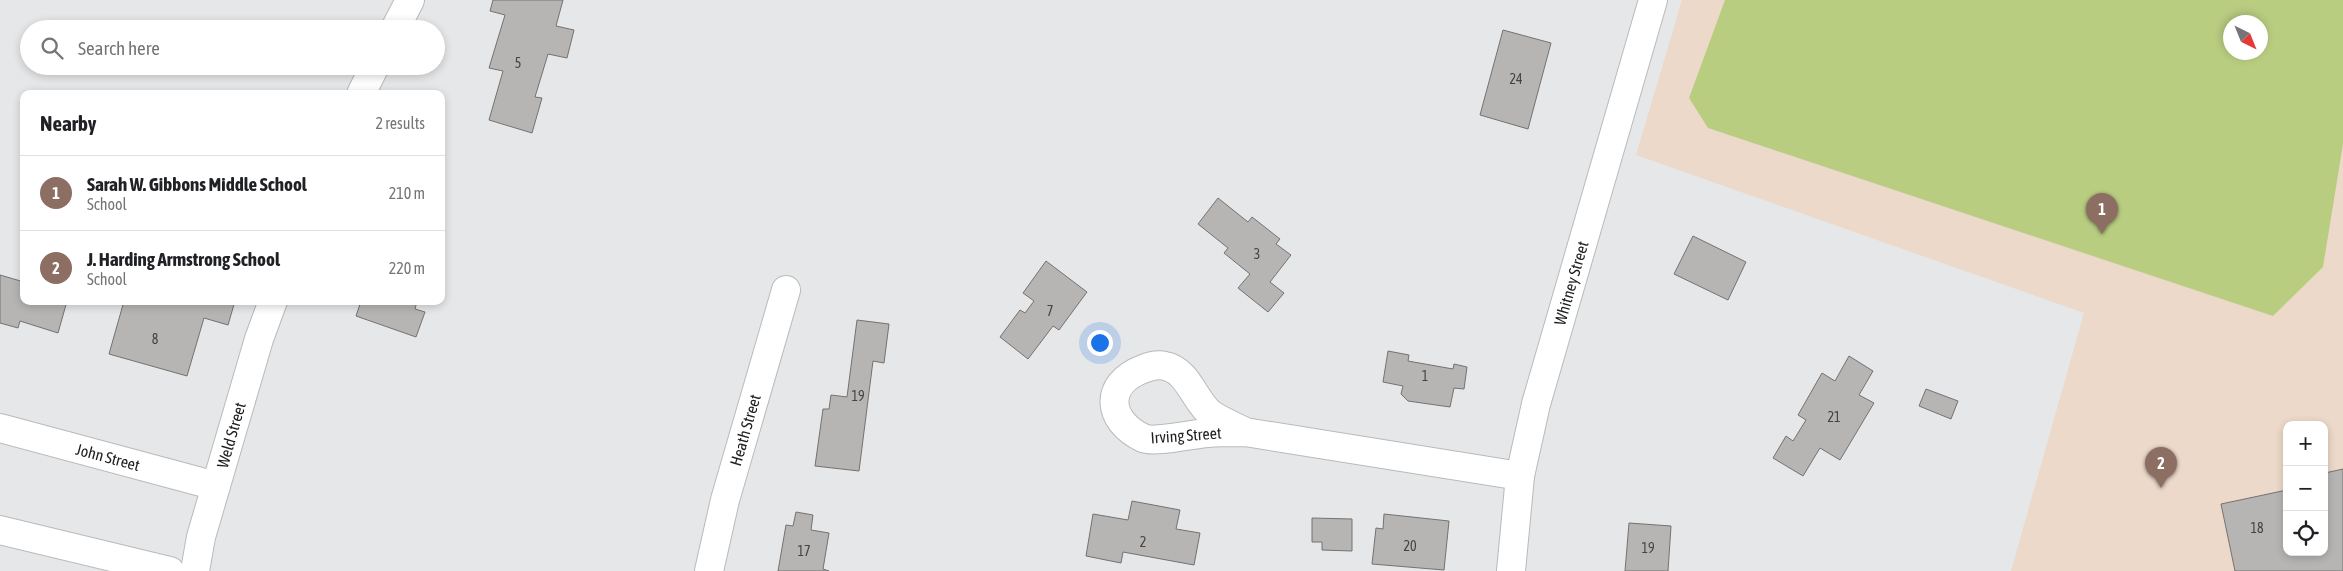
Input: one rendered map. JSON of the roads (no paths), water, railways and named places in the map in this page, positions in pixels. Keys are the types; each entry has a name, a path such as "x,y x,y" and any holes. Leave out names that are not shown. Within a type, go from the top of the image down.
{"street":[{"path":"400,20 410,0"},
{"name":"Whitney Street","path":"1511,571 1520,476 1536,404 1653,0"},
{"path":"363,90 370,75"},
{"name":"Heath Street","path":"709,571 725,500 786,290"},
{"name":"Weld Street","path":"195,571 201,537 272,305"},
{"name":"John Street","path":"0,428 216,486"},
{"name":"Irving Street","path":"1245,432 1520,476"},
{"path":"0,530 124,566 170,571"}],"place":[{"name":"Sarah W. Gibbons Middle School","path":"2102,234"},
{"name":"J. Harding Armstrong School","path":"2161,488"}]}
